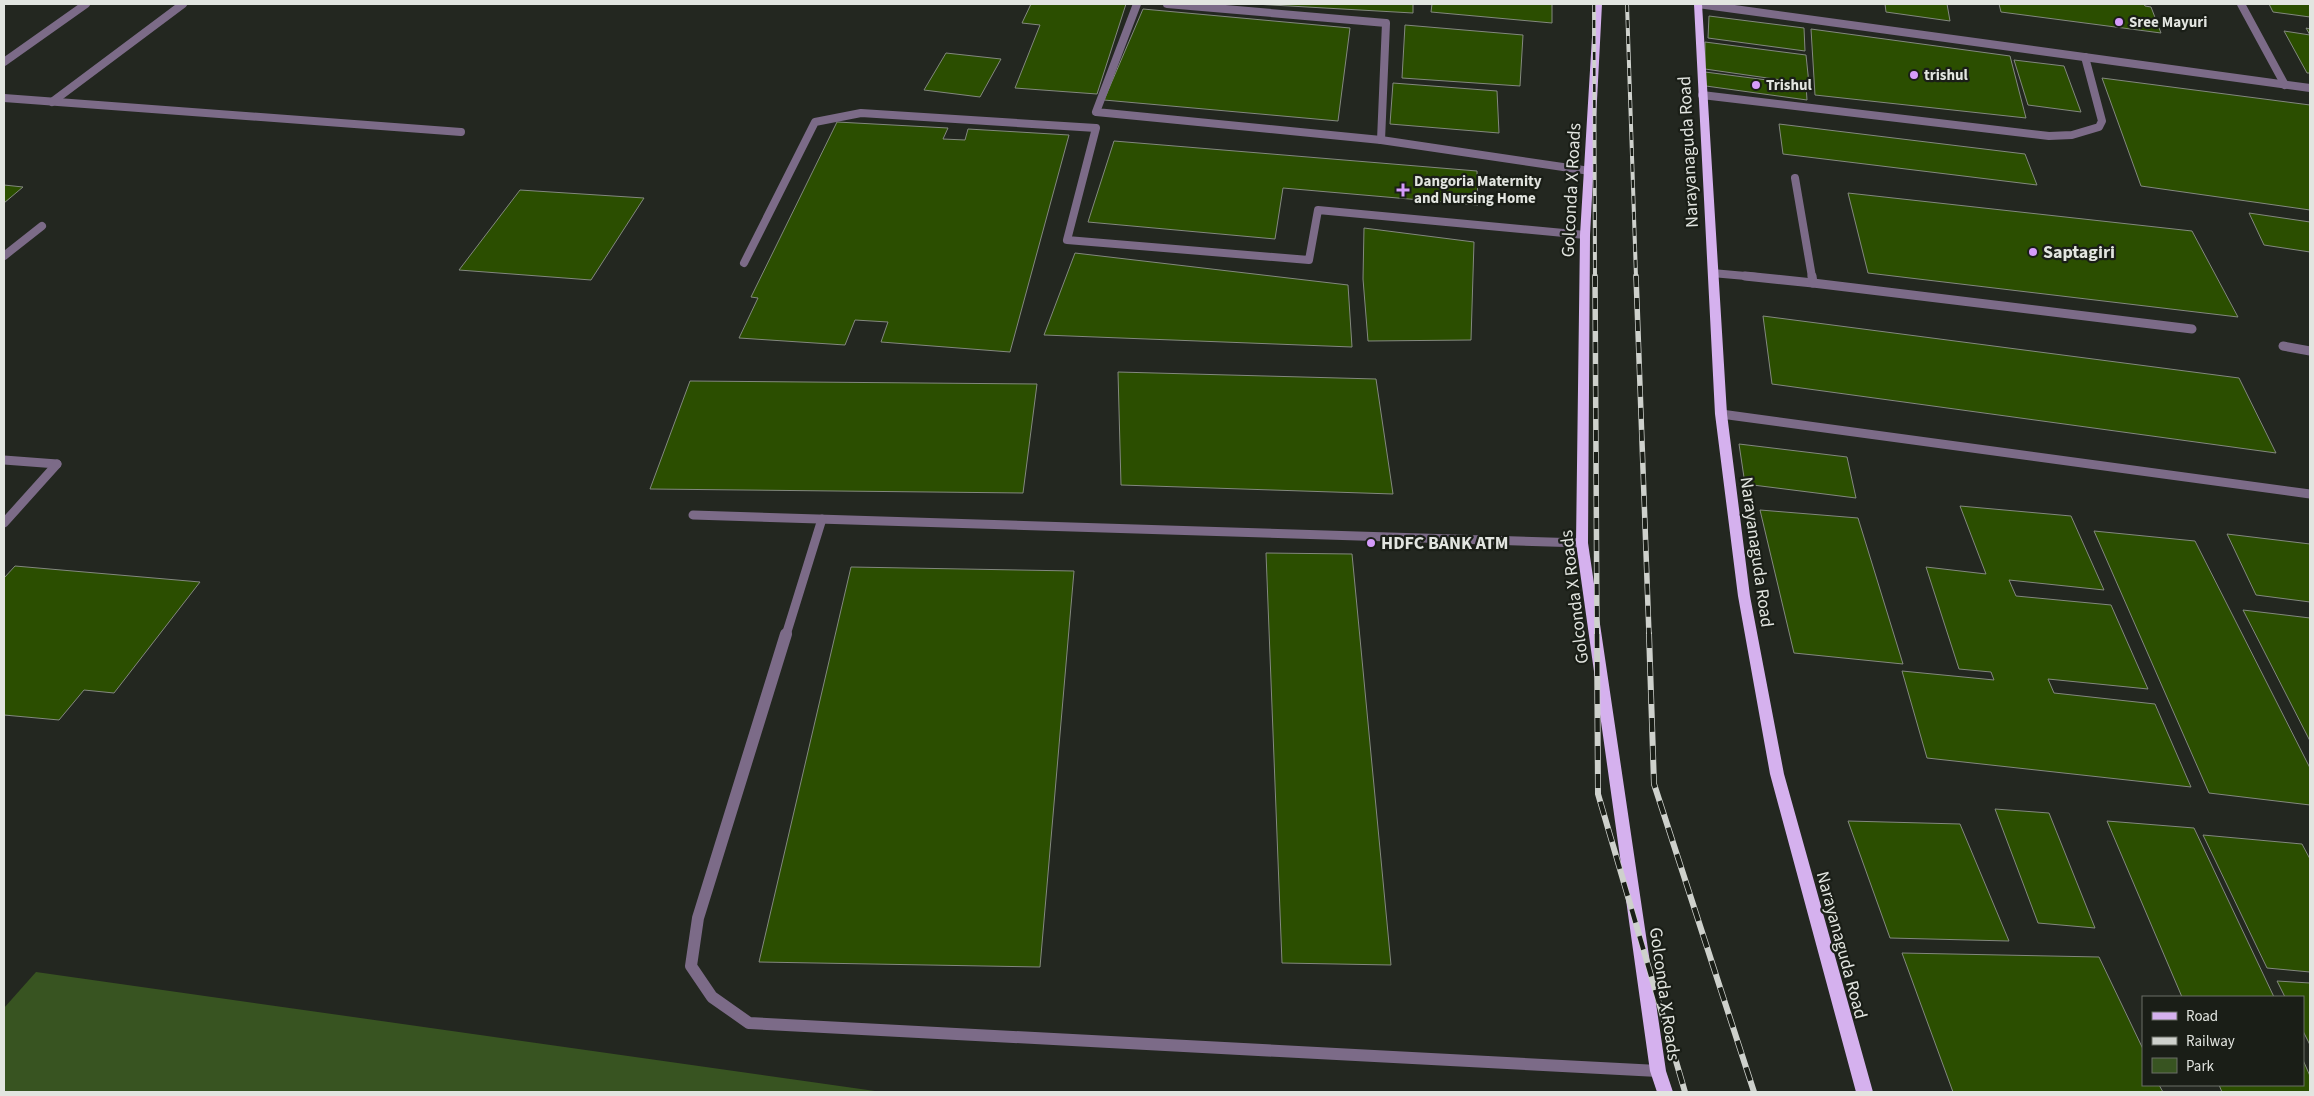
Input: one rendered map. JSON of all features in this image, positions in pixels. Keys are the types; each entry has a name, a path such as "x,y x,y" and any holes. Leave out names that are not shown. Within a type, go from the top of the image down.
{"main road":[{"name":"Golconda X Roads","path":"1598,4 1585,235 1582,543 1658,1071 1664,1092"},
{"name":"Narayanaguda Road","path":"1698,4 1721,414 1744,596 1776,774 1865,1092"}],"street":[{"path":"4,62 86,4"},
{"path":"52,102 183,4"},
{"path":"1137,4 1096,112 1381,140 1590,171"},
{"path":"1167,4 1386,23 1381,140"},
{"path":"1698,4 2310,88"},
{"path":"2241,4 2285,85"},
{"path":"1702,95 2049,136 2072,135 2099,127 2102,121 2084,57"},
{"path":"4,98 461,132"},
{"path":"744,263 815,122 861,113 1096,128 1067,240 1309,260 1318,210 1585,235"},
{"path":"1795,178 1813,283"},
{"path":"4,256 42,226"},
{"path":"1712,273 1813,283 2192,329"},
{"path":"2283,346 2310,351"},
{"path":"1721,414 2310,494"},
{"path":"4,460 56,464 4,523"},
{"path":"693,515 1582,543"},
{"path":"822,519 698,918 693,947 691,966 712,997 749,1023 1658,1071"}],"green space":[{"path":"36,972 882,1092 4,1092 4,1008"}],"building":[{"path":"1031,4 1126,4 1097,94 1015,88 1040,25 1022,23"},
{"path":"1254,4 1413,4 1413,13"},
{"path":"1432,4 1552,4 1552,23 1431,12"},
{"path":"1885,4 1947,4 1950,21 1886,12"},
{"name":"Sree Mayuri","path":"1999,4 2144,4 2151,7 2161,33 2001,12"},
{"path":"2269,4 2310,4 2310,17 2273,12"},
{"path":"1143,9 1350,28 1338,121 1104,100"},
{"path":"1709,16 1804,28 1805,51 1708,38"},
{"path":"1405,25 1523,35 1520,86 1402,78"},
{"name":"trishul","path":"1811,29 2010,56 2026,118 1815,95"},
{"path":"2284,31 2310,35 2310,73 2307,73"},
{"path":"1705,42 1806,55 1809,84 1705,69"},
{"path":"946,53 1001,59 980,97 924,90"},
{"path":"2014,60 2064,66 2081,112 2028,105"},
{"name":"Trishul","path":"1705,72 1806,85 1807,100 1706,86"},
{"path":"2102,78 2310,105 2310,210 2141,186"},
{"path":"1393,83 1497,91 1499,133 1390,124"},
{"path":"837,122 948,128 943,139 965,140 968,129 1069,135 1010,352 881,342 888,322 855,320 845,345 739,338 758,298 751,297"},
{"path":"1779,124 2025,154 2037,185 1783,154"},
{"path":"1114,141 1477,171 1478,205 1283,188 1275,239 1088,222"},
{"path":"4,185 23,187 4,203"},
{"path":"520,190 644,198 591,280 459,270"},
{"name":"Saptagiri","path":"1848,193 2192,231 2238,317 1868,273"},
{"path":"2249,213 2310,222 2310,252 2264,245"},
{"path":"1364,228 1474,242 1471,340 1368,341 1363,279"},
{"path":"1075,253 1348,285 1352,347 1044,335"},
{"path":"1763,316 2239,378 2276,453 1772,384"},
{"path":"1118,372 1376,379 1393,494 1121,485"},
{"path":"690,381 1037,384 1023,493 650,489"},
{"path":"1739,444 1847,457 1856,498 1745,484"},
{"path":"1960,506 2071,516 2104,590 2009,580 2016,596 2111,605 2148,689 2048,679 2054,693 2155,704 2191,787 1927,758 1902,671 1994,680 1991,672 1959,669 1926,567 1986,574"},
{"path":"1760,510 1858,518 1903,664 1794,653"},
{"path":"2094,531 2195,541 2310,768 2310,805 2209,793"},
{"path":"2227,534 2310,544 2310,602 2256,595"},
{"path":"1266,553 1352,554 1391,965 1282,963"},
{"path":"15,566 200,582 114,693 84,690 59,720 4,715 4,578"},
{"path":"851,567 1074,571 1040,967 759,962"},
{"path":"2243,610 2310,618 2310,741"},
{"path":"1995,809 2049,813 2095,928 2038,923"},
{"path":"1848,821 1960,824 2009,941 1890,938"},
{"path":"2107,821 2194,828 2274,996 2182,996"},
{"path":"2203,835 2302,844 2310,859 2310,972 2267,968"},
{"path":"1902,953 2099,957 2142,1047 2142,1086 2160,1086 2163,1092 1953,1092"},
{"path":"2277,981 2310,983 2310,1045 2304,1033 2304,996 2284,996"},
{"path":"2304,1062 2310,1076 2310,1092 2222,1092 2219,1086 2304,1086"}],"railway":[{"path":"1594,4 1595,277"},
{"path":"1627,4 1636,277"},
{"path":"1595,276 1597,635"},
{"path":"1636,276 1649,635"},
{"path":"1597,634 1598,794 1685,1092"},
{"path":"1649,634 1654,784 1754,1092"}],"place":[{"name":"Sree Mayuri","path":"2119,22"},
{"name":"trishul","path":"1914,75"},
{"name":"Trishul","path":"1756,85"},
{"name":"Dangoria Maternity and Nursing Home","path":"1403,190"},
{"name":"Saptagiri","path":"2033,252"},
{"name":"HDFC BANK ATM","path":"1371,543"}]}
